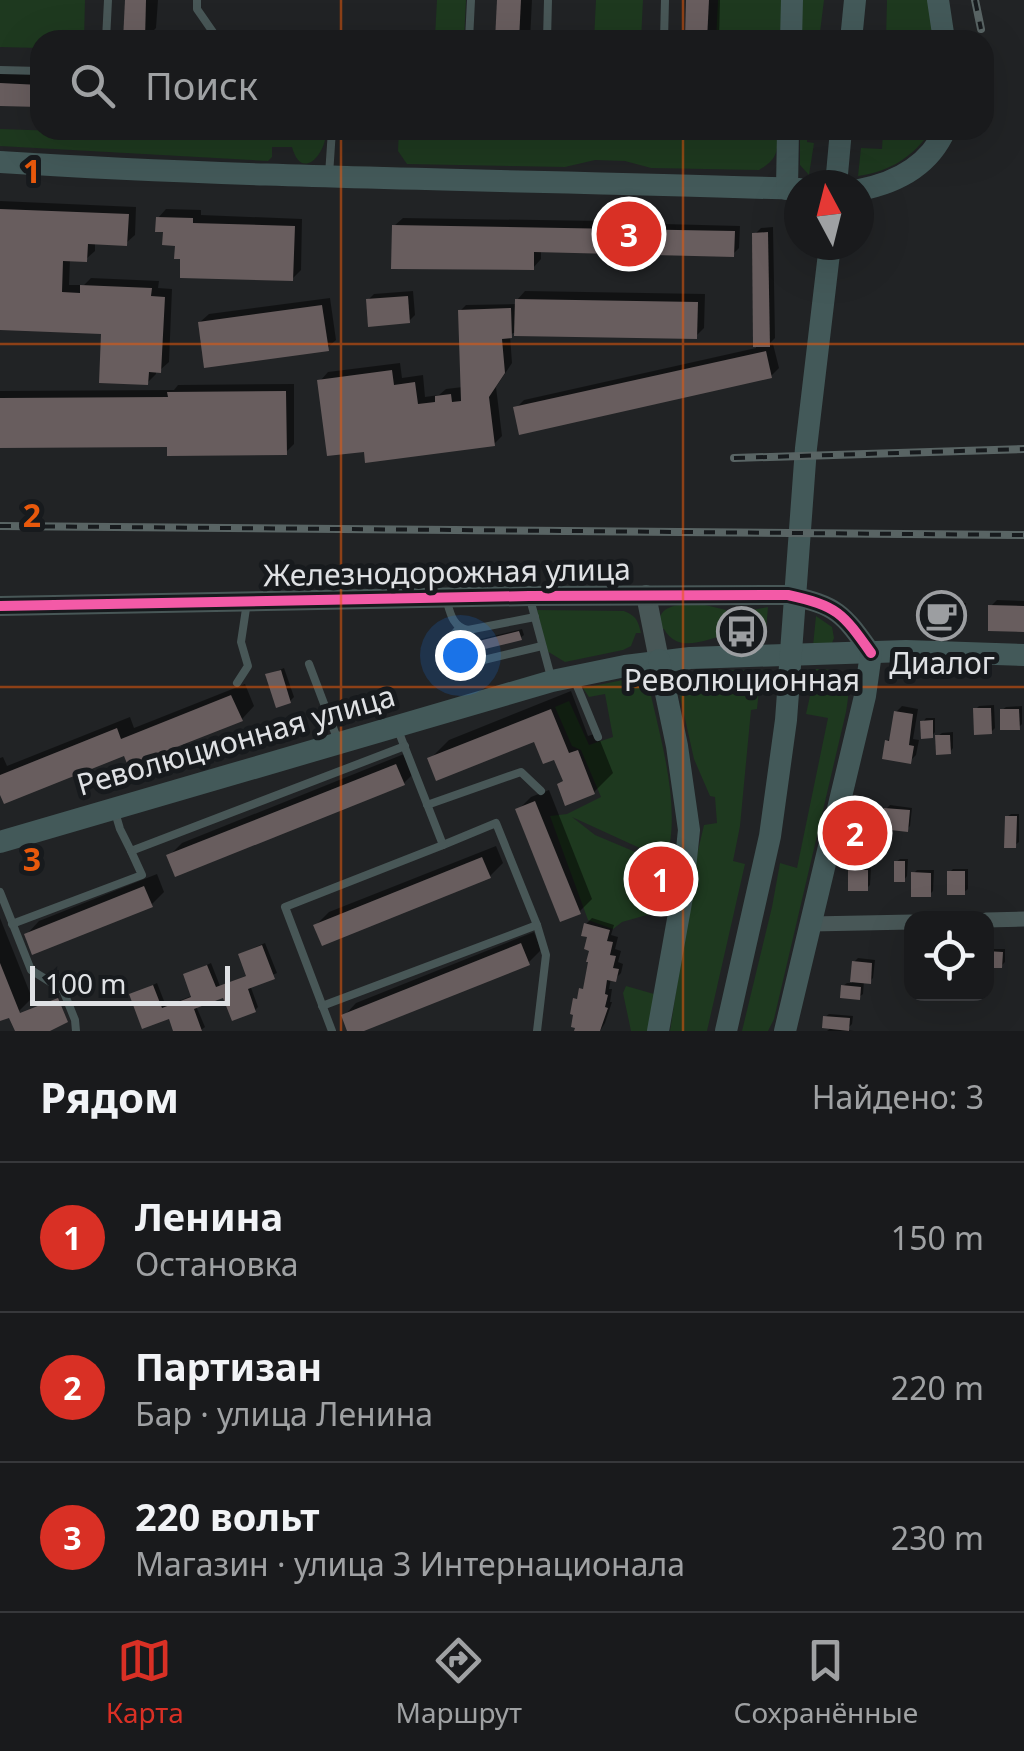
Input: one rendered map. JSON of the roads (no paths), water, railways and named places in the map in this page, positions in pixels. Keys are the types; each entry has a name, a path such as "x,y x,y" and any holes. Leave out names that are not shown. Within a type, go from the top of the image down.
{"main road":[{"path":"791,30 792,0"},
{"path":"851,30 855,0"},
{"path":"938,0 942,30"},
{"path":"789,140 791,170"},
{"path":"837,170 840,140"},
{"path":"874,187 911,170 939,140"},
{"path":"0,162 328,178 784,189"},
{"path":"726,1031 770,836 786,720 806,448 828,260"},
{"name":"Революционная улица","path":"0,842 338,742 401,736 563,679 658,660 906,652 1024,656"},
{"path":"786,1031 865,696 871,653"},
{"path":"658,660 677,746 689,830 660,1027"}],"street":[{"name":"Железнодорожная улица","path":"0,606 446,598 532,606 646,595 788,595 824,603 843,617 871,653"},
{"path":"646,595 658,660"},
{"path":"994,920 1024,919"},
{"path":"812,924 904,922"}],"lane":[{"path":"106,30 108,0"},
{"path":"198,0 197,9 212,30"},
{"path":"470,30 471,0"},
{"path":"546,30 548,0"},
{"path":"664,30 665,0"},
{"path":"0,70 30,71"},
{"path":"328,178 331,140"},
{"path":"446,598 454,622 468,630 532,606 542,646 598,737"},
{"path":"237,683 248,666 242,642 247,602"},
{"path":"459,628 448,642 453,665 542,646"},
{"path":"309,664 338,742"},
{"path":"131,851 401,736 443,845"},
{"path":"428,806 520,772 541,791"},
{"path":"12,924 142,876 114,808"},
{"path":"332,1031 285,907 496,823 546,955 537,1031"},
{"path":"0,892 31,970 62,990 76,1031"},
{"path":"322,1006 537,925"}],"railway":[{"path":"975,0 981,29"},
{"path":"734,458 1024,449"},
{"path":"0,526 1024,535"}],"place":[{"name":"220 вольт","path":"629,234"},
{"name":"Диалог","path":"942,615"},
{"name":"Революционная","path":"742,632"},
{"name":"Партизан","path":"855,833"},
{"name":"Ленина","path":"661,879"}]}
